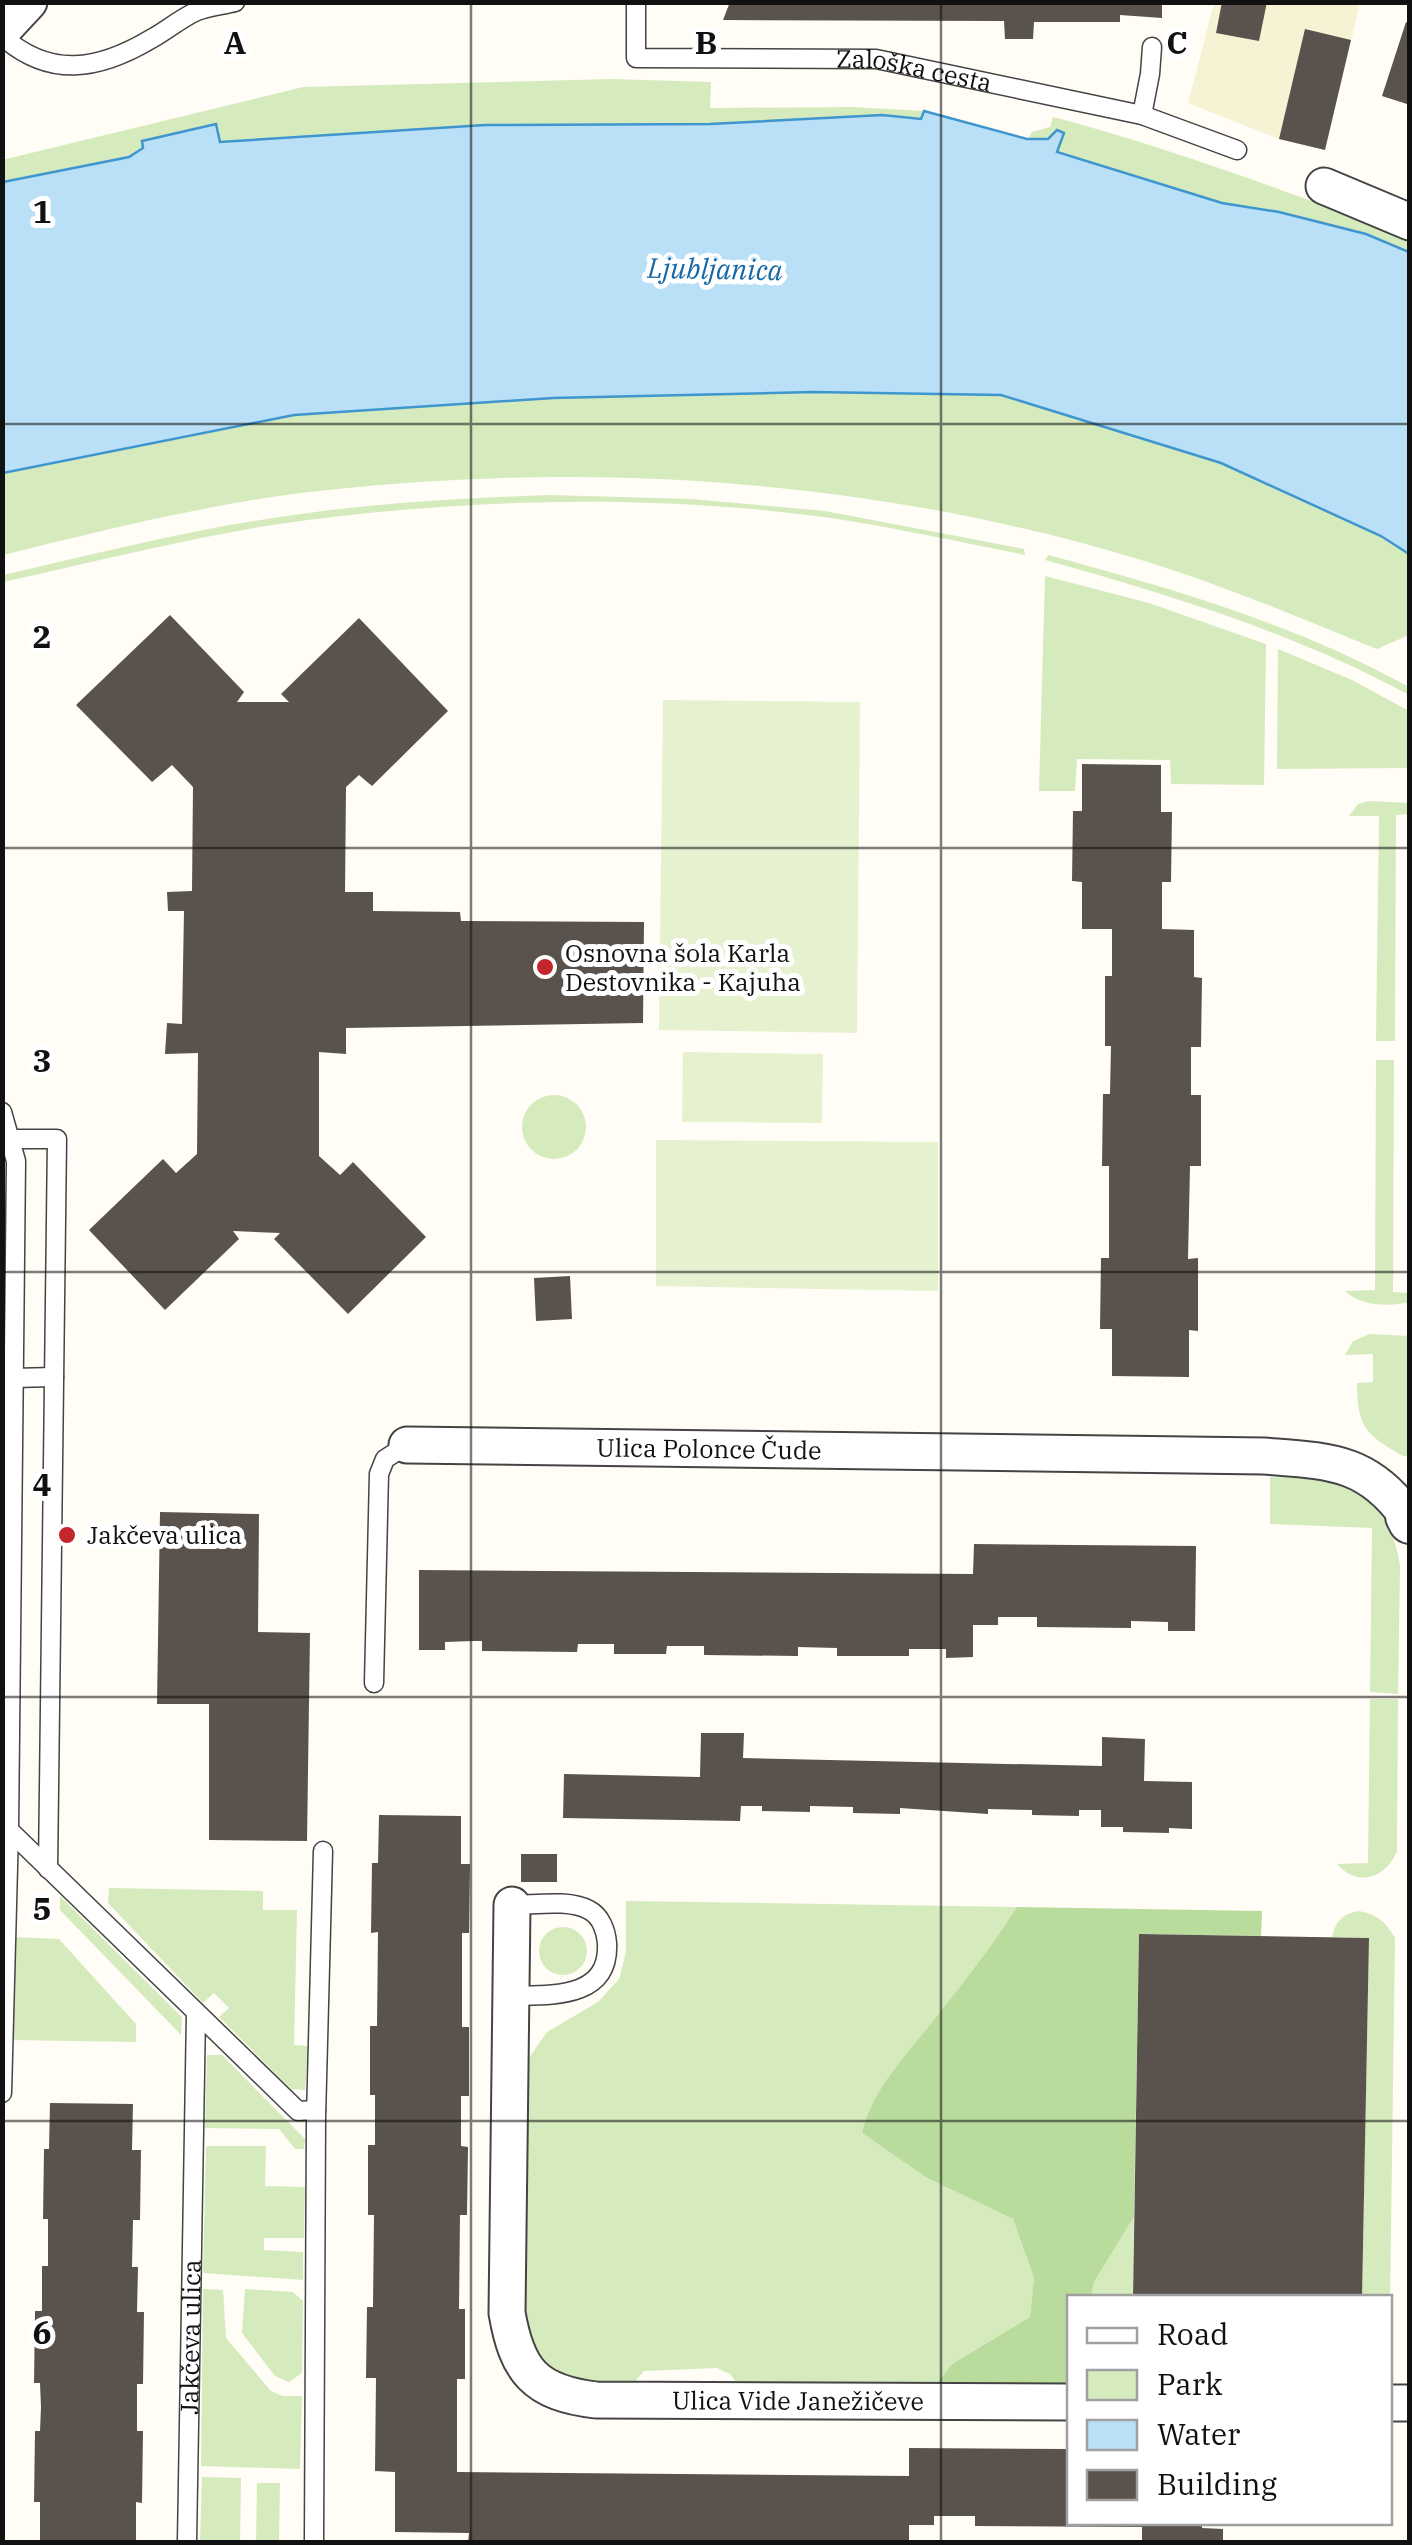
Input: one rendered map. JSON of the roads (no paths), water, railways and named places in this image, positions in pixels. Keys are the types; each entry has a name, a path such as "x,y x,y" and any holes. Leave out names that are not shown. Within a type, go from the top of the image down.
{"street":[{"path":"2,34 29,2"},
{"path":"1324,186 1410,222"},
{"name":"Ulica Polonce Čude","path":"407,1444 1325,1460 1345,1465 1380,1484 1409,1517"},
{"path":"512,1905 513,1996"},
{"name":"Ulica Vide Janežičeve","path":"513,1996 507,2312 516,2350 532,2378 568,2396 596,2400 1067,2402"}],"lane":[{"path":"2,34 20,52 62,68 98,63 144,43 197,12 234,2"},
{"name":"Zaloška cesta","path":"636,2 636,58 876,60 1142,115 1238,150"},
{"path":"1142,115 1152,47"},
{"path":"2,1112 16,1161 9,1830 2,2093"},
{"path":"12,1139 57,1139 48,1868"},
{"path":"13,1378 54,1377"},
{"name":"Ulica Polonce Čude","path":"374,1683 380,1474 385,1458 407,1444"},
{"path":"9,1830 298,2111 316,2110"},
{"path":"314,2542 316,2110 323,1851"},
{"path":"512,1905 568,1905 589,1910 603,1926 607,1949 600,1970 581,1989 557,1995 513,1996"},
{"name":"Jakčeva ulica","path":"187,2542 196,2013"}],"water":[{"name":"Ljubljanica","path":"924,111 1027,139 1048,139 1057,130 1064,133 1057,152 1222,203 1279,212 1366,234 1409,252 1409,554 1381,536 1221,463 1001,395 813,392 553,398 294,415 3,473 3,182 129,157 143,148 142,141 216,124 220,142 485,125 710,124 882,115 921,119"}],"place":[{"name":"Osnovna šola Karla Destovnika - Kajuha","path":"545,967"},
{"name":"Jakčeva ulica","path":"67,1535"}]}
